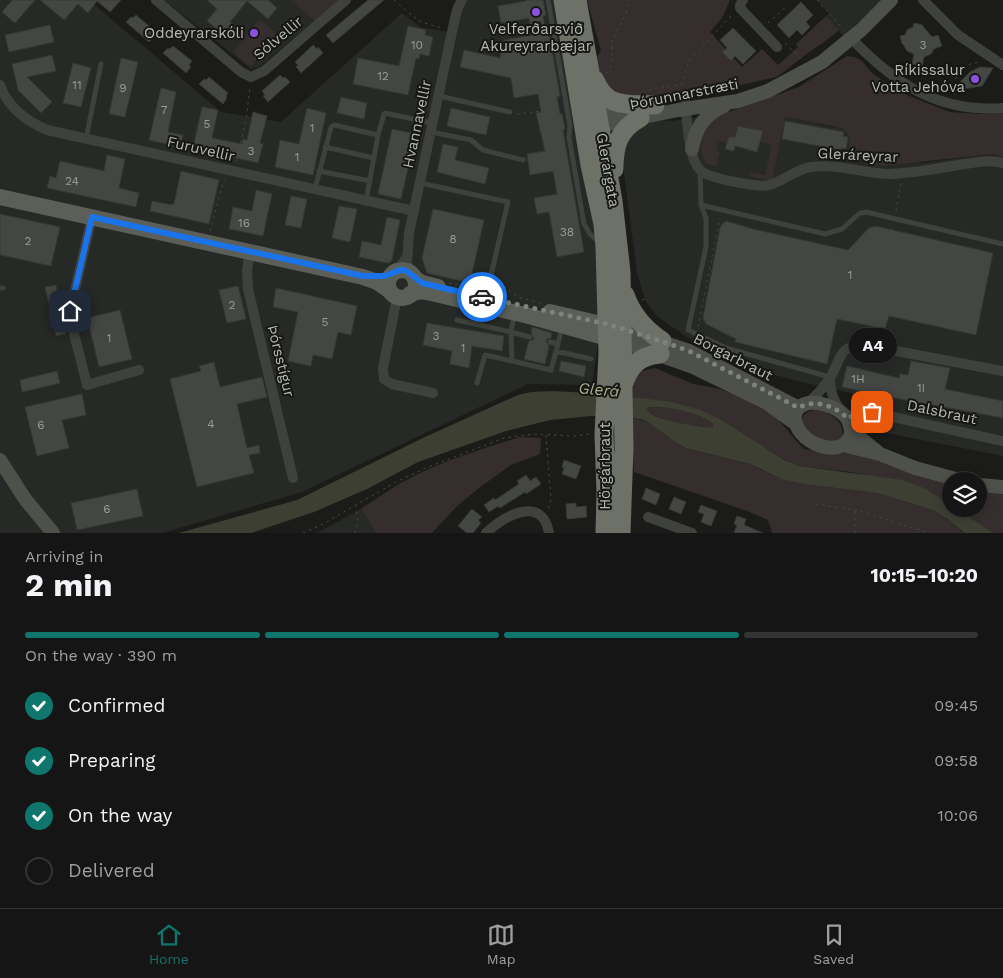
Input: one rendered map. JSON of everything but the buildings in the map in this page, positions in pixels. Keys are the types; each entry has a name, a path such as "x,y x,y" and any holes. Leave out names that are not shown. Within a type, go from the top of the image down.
{"highway":[{"name":"Glerárgata","path":"563,0 588,128 613,201 618,233 622,289 615,334"},
{"name":"Glerárgata","path":"577,0 596,72 588,128 590,165 599,201 606,247 615,334"},
{"path":"596,72 598,87 610,100 622,104 651,99"},
{"path":"613,201 614,156 617,142 624,129 640,118"},
{"path":"614,386 637,362 661,348 639,322 622,289"},
{"name":"Hörgárbraut","path":"605,533 606,433 614,386 615,334"},
{"name":"Hörgárbraut","path":"606,433 621,533"}],"main road":[{"path":"0,197 363,276 378,277 403,274 428,285 470,295 562,326 615,334"},
{"path":"399,294 415,287 403,274"},
{"path":"399,294 388,282 403,274"},
{"path":"363,276 399,294 427,292 508,307 615,334"}],"street":[{"path":"156,0 241,72 251,77"},
{"name":"Sólvellir","path":"251,77 264,71 346,0"},
{"name":"Hvannavellir","path":"403,274 452,29 462,0"},
{"path":"743,0 740,8 776,47"},
{"name":"Þórunnarstræti","path":"588,128 651,99 685,105 738,101 768,91 822,62 851,38 891,0"},
{"path":"923,0 958,35 1003,65"},
{"path":"851,38 885,71 919,92 958,105 986,109 1003,108"},
{"name":"Þórunnarstræti","path":"588,128 640,118 731,93 786,81"},
{"name":"Furuvellir","path":"0,85 13,108 34,124 46,130 414,212"},
{"path":"692,149 695,132 702,122 718,109 738,101"},
{"path":"685,105 694,160 700,170"},
{"name":"Gleráreyrar","path":"700,170 710,175 761,186 773,184 802,169 812,167 850,168 887,174 975,163 996,162 1003,164"},
{"path":"92,217 70,311 86,385 139,370"},
{"name":"Þórsstígur","path":"250,252 247,270 248,289 293,478"},
{"path":"399,294 383,368 384,379 392,384 433,393"},
{"name":"Borgarbraut","path":"615,334 661,348 689,351 802,406 825,405 847,420 880,454"},
{"path":"796,424 794,418 802,406 818,393 830,377 844,350 857,345 1003,371"},
{"name":"Borgarbraut","path":"661,348 693,367 767,403 796,424 803,438 811,443 828,448 843,445 880,454 915,468 942,475"},
{"path":"830,377 830,386 834,400 847,420 849,439 843,445"},
{"name":"Dalsbraut","path":"847,420 857,412 865,410 1003,441"},
{"path":"0,460 25,500 53,533"},
{"path":"987,485 1003,488"},
{"path":"486,533 520,512 528,510 540,514 545,519 549,533"},
{"path":"648,518 692,533"}],"lane":[{"path":"548,0 588,128"},
{"path":"86,139 101,64"},
{"path":"438,96 510,112"},
{"path":"366,201 382,116 386,113 471,140 483,150 523,160"},
{"path":"315,190 329,130 334,125 378,135"},
{"path":"325,147 374,158"},
{"path":"700,170 701,205 706,218 706,247 688,330 726,348 830,377"},
{"path":"319,172 370,181"},
{"path":"420,183 508,202 492,271 485,286 470,295"},
{"path":"701,205 825,234 842,229 860,213 866,212 1003,244"},
{"path":"492,271 493,288 508,307 512,361"},
{"path":"457,320 530,337"},
{"path":"477,383 485,355 551,370 562,326"},
{"path":"550,342 558,344"},
{"path":"556,351 592,359"}],"path":[{"path":"394,0 423,23 452,29"},
{"path":"596,72 609,70 612,62 612,41 626,14 629,0"},
{"path":"816,0 851,38"},
{"path":"768,24 788,5"},
{"path":"651,99 656,88 671,87 683,83 689,60 731,16 732,10"},
{"path":"794,52 802,60"},
{"path":"956,98 950,84 970,64 985,60 991,56"},
{"path":"207,242 223,183 234,171 246,120 251,77"},
{"path":"510,112 518,115 541,111"},
{"path":"892,231 902,183"},
{"path":"697,335 722,210"},
{"path":"638,302 648,298"},
{"path":"303,533 426,468 504,438 521,435 575,436 606,433"},
{"path":"545,519 551,499 546,434"},
{"path":"816,504 855,510 929,533"},
{"path":"355,533 358,522 356,506"},
{"path":"855,510 855,533"}],"shaded area":[{"path":"0,0 89,0 221,112 281,122 402,13 420,27 453,33 465,0 559,0 601,250 600,328 592,385 528,384 302,492 162,533 0,533"},
{"name":"Oddeyrarskóli","path":"164,0 340,0 259,67 251,69"},
{"path":"291,0 340,0 316,22"},
{"path":"587,0 730,0 722,18 710,32 742,67 762,49 778,65 798,47 796,44 826,16 839,30 776,77 693,96 637,102 609,96 594,61 601,51"},
{"path":"817,0 882,0 843,36 826,16 829,13"},
{"path":"258,21 262,21 276,33 276,36 252,65 248,65 234,53 234,50"},
{"path":"847,56 855,57 862,61 871,72 897,91 950,112 1003,113 1003,157 993,154 881,166 849,156 850,137 843,129 785,117 772,181 749,176 749,172 765,175 772,145 761,142 763,132 729,137 727,143 719,142 716,151 720,152 716,167 705,163 701,148 702,136 708,125 719,115 799,87"},
{"path":"701,117 716,151 719,142 729,137 738,126 763,131 785,117 843,129 850,137 921,163 993,154 1003,157 1003,456 876,431 851,393 801,382 740,365 687,337 658,317 646,302 637,273 624,172 623,149 635,129 656,120 672,121"},
{"path":"655,368 693,384 720,389 765,407 773,413 804,449 851,453 884,460 942,480 942,499 926,489 851,472 800,466 784,460 722,420 631,398 632,382 642,371"},
{"path":"553,391 672,402 700,410 722,420 784,460 800,466 903,480 926,489 942,499 942,516 933,510 877,493 803,484 782,479 750,464 686,448 643,420 630,417 591,416 550,420 506,431 418,462 367,489 314,512 251,533 179,533 297,500 425,437 518,395 531,392","holes":["649,407 674,409 700,416 713,424 713,427 694,426 657,417 652,415 647,409"]},
{"path":"649,407 692,413 713,424 713,427 694,426 661,418 650,413 647,409"},
{"path":"815,410 836,418 842,427 842,438 836,442 816,440 801,423 805,414"},
{"path":"631,417 649,423 686,448 750,464 770,474 803,484 877,493 933,510 949,520 963,533 772,533 768,520 634,472"},
{"path":"520,437 541,438 540,454 511,465 483,485 458,505 432,533 376,533 361,509 410,478 440,464"},
{"path":"987,489 1003,491 1003,533 992,533 969,517 987,517"},
{"path":"361,509 376,533 317,533"},
{"path":"944,517 969,517 993,533 964,533"}],"way so far":[{"path":"482,297 607,324 667,343 689,351 774,397 799,408 809,404 825,405 842,413 848,419 857,412 865,410 872,412"}],"place":[{"name":"Velferðarsvið Akureyrarbæjar","path":"536,12"},
{"name":"Oddeyrarskóli","path":"254,33"},
{"name":"Ríkissalur Votta Jehóva","path":"975,79"},
{"name":"A4","path":"872,412"}],"route":[{"path":"70,311 92,217 363,276 385,276 404,270 422,283 482,297"}],"water label":[{"name":"Glerá","path":"599,389"}]}
